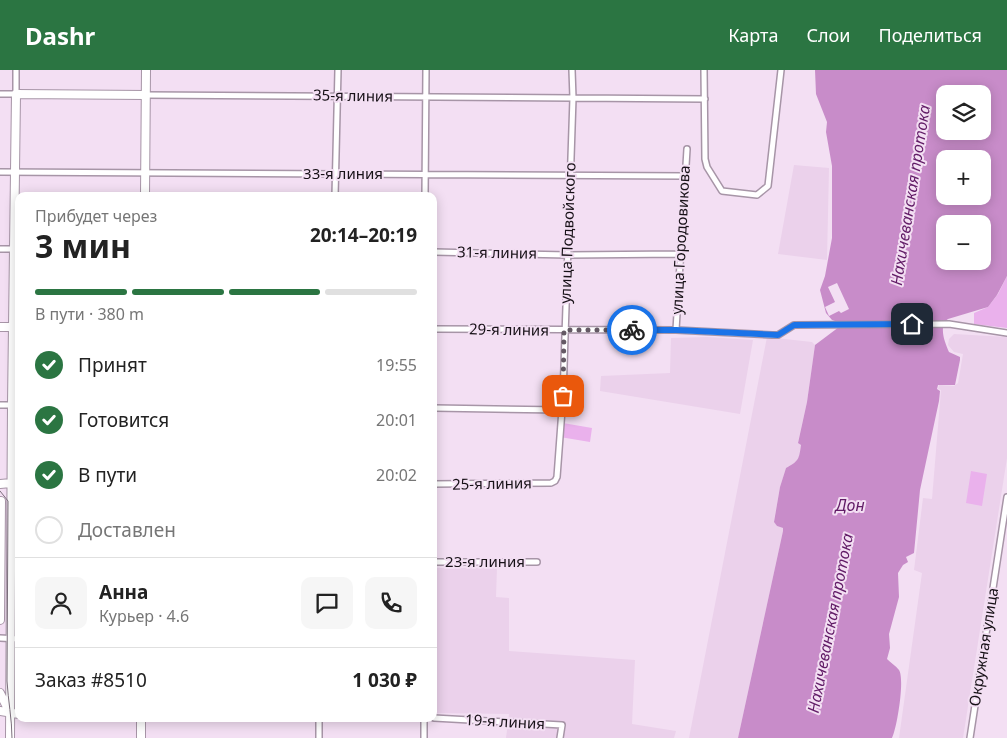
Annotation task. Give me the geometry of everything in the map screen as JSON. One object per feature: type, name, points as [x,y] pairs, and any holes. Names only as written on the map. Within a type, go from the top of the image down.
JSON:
[{"type":"street","points":[[15,198],[16,70]]},
{"type":"street","points":[[145,192],[146,70]]},
{"type":"street","points":[[335,192],[338,70]]},
{"type":"street","points":[[425,192],[426,70]]},
{"type":"street","name":"улица Подвойского","points":[[551,483],[557,477],[563,396],[573,98],[572,70]]},
{"type":"street","name":"улица Городовикова","points":[[704,70],[705,159],[707,167],[722,191],[757,195],[767,189],[781,70]]},
{"type":"street","name":"35-я линия","points":[[0,94],[705,99]]},
{"type":"street","name":"улица Городовикова","points":[[676,330],[687,149]]},
{"type":"street","name":"33-я линия","points":[[0,172],[685,176]]},
{"type":"street","points":[[0,249],[15,249]]},
{"type":"street","name":"31-я линия","points":[[437,252],[568,255],[680,254]]},
{"type":"street","name":"29-я линия","points":[[437,329],[676,330],[778,335],[794,325],[949,324],[1007,334]]},
{"type":"street","points":[[0,327],[15,327]]},
{"type":"street","points":[[0,405],[15,405],[14,713],[10,738]]},
{"type":"street","points":[[437,408],[561,410]]},
{"type":"street","points":[[0,484],[15,483]]},
{"type":"street","points":[[0,620],[1,500],[15,483]]},
{"type":"street","name":"25-я линия","points":[[437,484],[551,483]]},
{"type":"street","name":"Окружная улица","points":[[970,738],[1007,497]]},
{"type":"street","name":"23-я линия","points":[[437,562],[536,562]]},
{"type":"street","points":[[0,638],[15,638]]},
{"type":"street","points":[[0,693],[14,713]]},
{"type":"street","points":[[0,711],[14,713]]},
{"type":"street","name":"19-я линия","points":[[437,718],[562,725],[560,738]]},
{"type":"street","points":[[141,722],[142,738]]},
{"type":"street","points":[[319,722],[319,738]]},
{"type":"street","points":[[424,722],[424,738]]},
{"type":"shaded area","points":[[794,165],[829,168],[827,260],[778,254]]},
{"type":"shaded area","points":[[1007,276],[1007,328],[974,324],[974,313],[988,307],[998,294]]},
{"type":"shaded area","points":[[954,334],[1007,337],[1007,458],[963,738],[899,738],[922,573],[914,570],[923,498],[932,499],[941,390],[938,389],[939,385],[954,386],[958,383],[963,354],[954,352],[948,345],[949,339]]},
{"type":"shaded area","points":[[707,337],[753,340],[740,414],[600,391],[601,376],[670,373],[671,338]]},
{"type":"shaded area","points":[[767,337],[812,342],[815,345],[807,402],[798,442],[801,445],[800,454],[797,462],[786,468],[780,487],[774,521],[777,526],[783,528],[783,531],[738,738],[689,738]]},
{"type":"shaded area","points":[[563,423],[592,428],[590,442],[560,437]]},
{"type":"shaded area","points":[[971,471],[987,474],[982,506],[966,503]]},
{"type":"shaded area","points":[[437,568],[497,568],[496,597],[509,598],[509,651],[635,660],[632,724],[676,731],[674,738],[506,738],[509,714],[437,713]]},
{"type":"water","name":"Дон","points":[[815,70],[1007,70],[1007,276],[988,307],[948,319],[943,326],[943,335],[949,352],[960,357],[960,360],[955,385],[938,385],[937,389],[940,391],[939,401],[920,490],[914,553],[906,557],[908,562],[903,565],[898,573],[899,597],[889,634],[890,648],[887,659],[899,670],[901,675],[898,714],[892,738],[738,738],[783,531],[783,528],[777,526],[774,522],[780,487],[786,468],[798,459],[800,454],[801,445],[798,443],[807,402],[815,345],[839,327],[838,322],[832,320],[826,313],[820,290],[825,276],[832,238],[832,166],[826,132],[827,122],[816,94]]},
{"type":"pier","points":[[837,283],[849,309],[829,316],[825,307],[835,302],[828,287]]},
{"type":"tram line","points":[[0,491],[8,501],[7,681],[12,738]]},
{"type":"way so far","points":[[563,396],[564,330],[632,330]]},
{"type":"route","points":[[632,330],[676,330],[778,335],[794,325],[912,324]]},
{"type":"water label","name":"Нахичеванская протока","points":[[910,195]]},
{"type":"water label","name":"Нахичеванская протока","points":[[830,623]]}]
